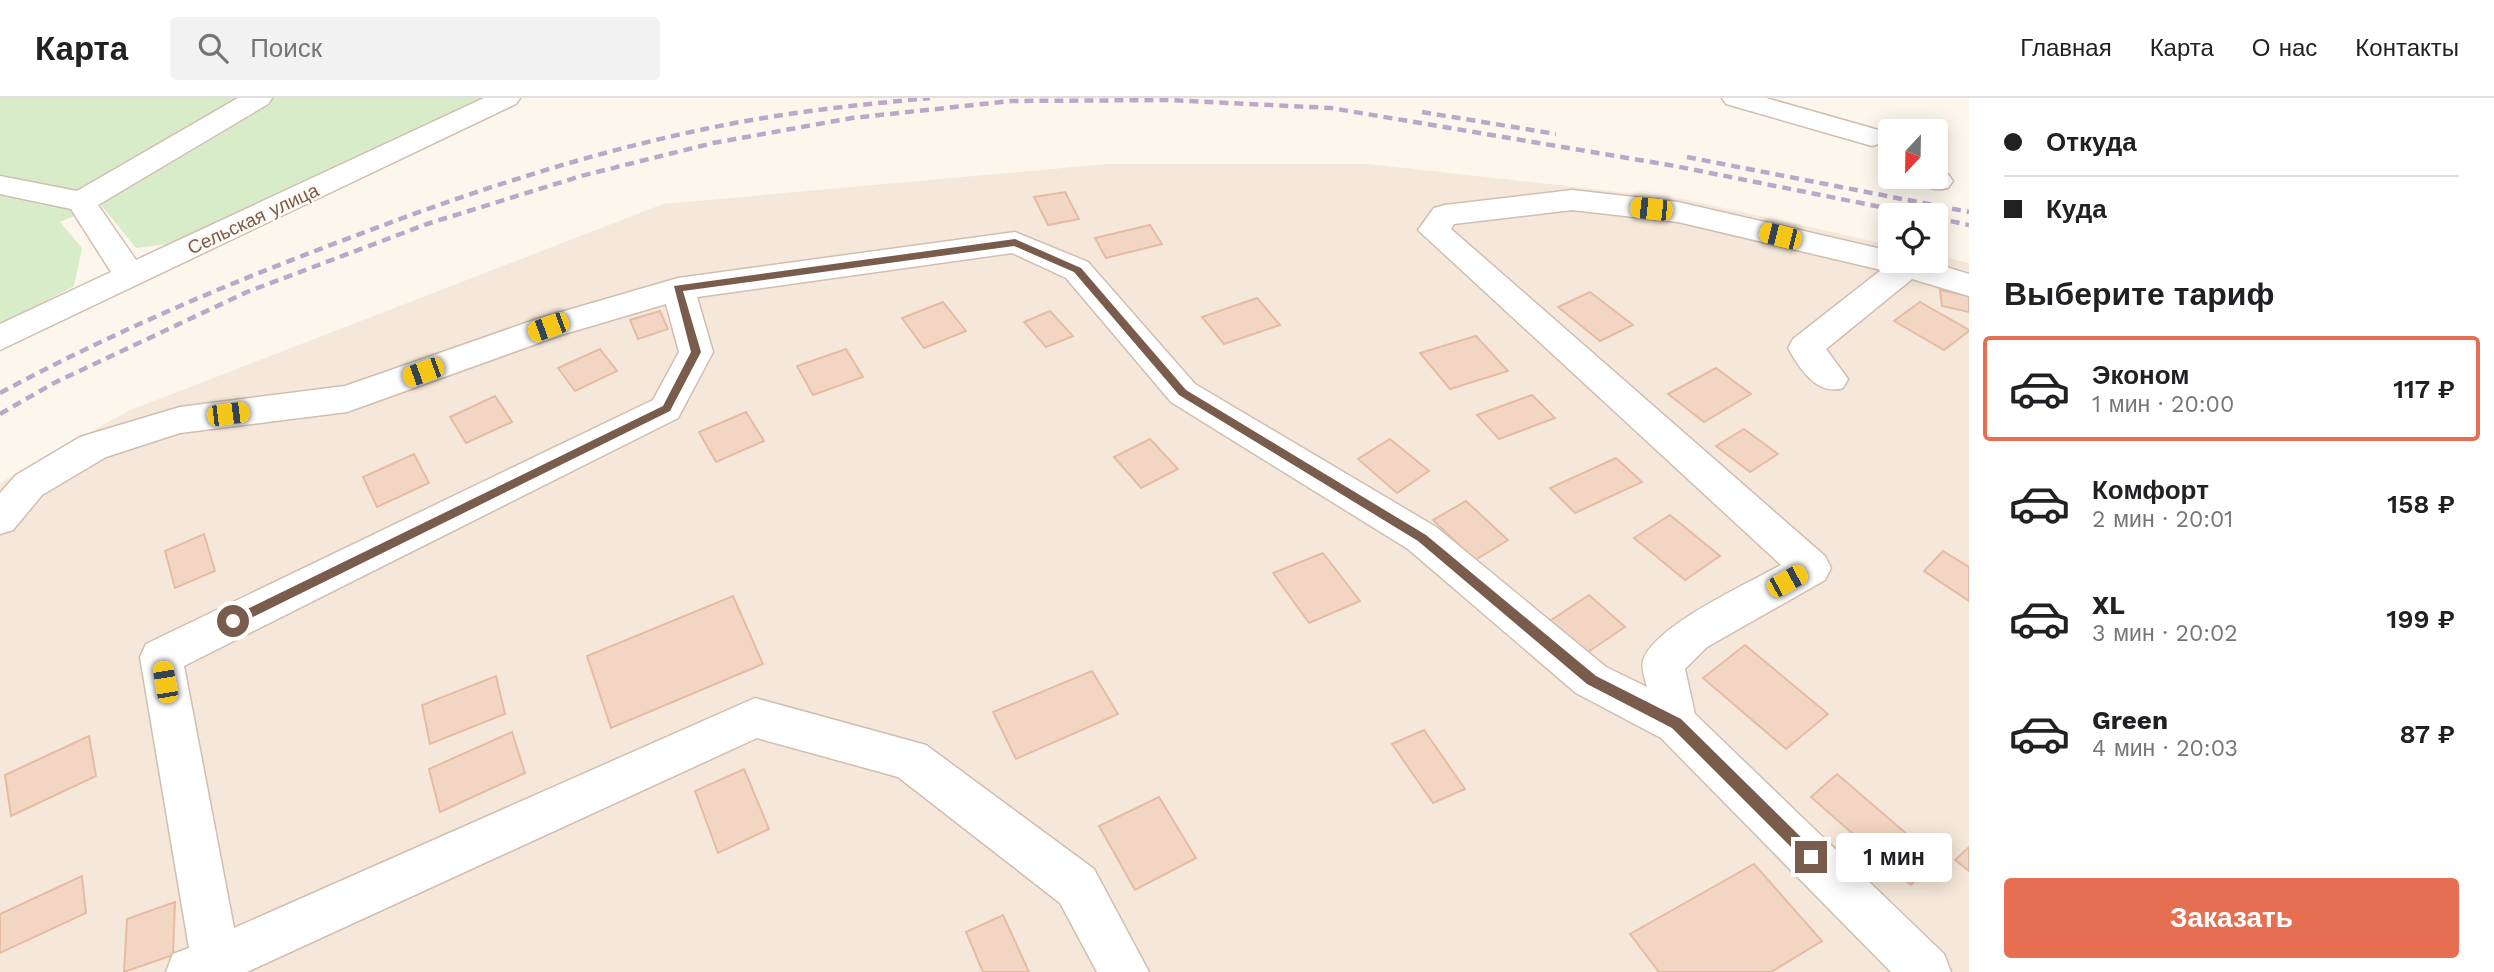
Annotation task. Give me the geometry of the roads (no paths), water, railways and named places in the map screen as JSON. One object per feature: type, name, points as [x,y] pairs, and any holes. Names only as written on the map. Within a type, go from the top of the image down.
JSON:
[{"type":"street","points":[[0,185],[81,202],[258,98]]},
{"type":"street","name":"Сельская улица","points":[[0,338],[506,98]]},
{"type":"street","points":[[1736,98],[1878,142]]},
{"type":"street","points":[[1796,98],[1843,120],[1878,141]]},
{"type":"street","points":[[1818,98],[1843,120]]},
{"type":"street","points":[[1676,724],[1663,663],[1693,634],[1811,568],[1433,230],[1445,215],[1572,200],[1678,212],[1878,259]]},
{"type":"street","points":[[81,202],[130,276]]},
{"type":"street","points":[[0,519],[29,485],[93,447],[180,420],[348,399],[548,327],[678,289],[1015,242],[1077,270],[1183,393],[1422,538],[1591,680],[1676,724],[1926,972]]},
{"type":"street","points":[[1831,379],[1805,348],[1898,273]]},
{"type":"street","points":[[1930,273],[1969,285]]},
{"type":"street","points":[[678,289],[696,352],[666,408],[161,657],[204,966],[755,718],[910,760],[1077,886],[1124,972]]},
{"type":"railway","points":[[0,393],[86,349],[217,290],[395,221],[527,176],[615,150],[733,123],[817,110],[930,98]]},
{"type":"railway","points":[[0,414],[54,383],[247,292],[427,224],[581,176],[713,143],[852,118],[1011,101],[1169,100],[1331,108],[1675,166],[1878,206]]},
{"type":"railway","points":[[1422,112],[1556,134]]},
{"type":"railway","points":[[1687,157],[1969,212]]},
{"type":"railway","points":[[1948,221],[1969,225]]}]
